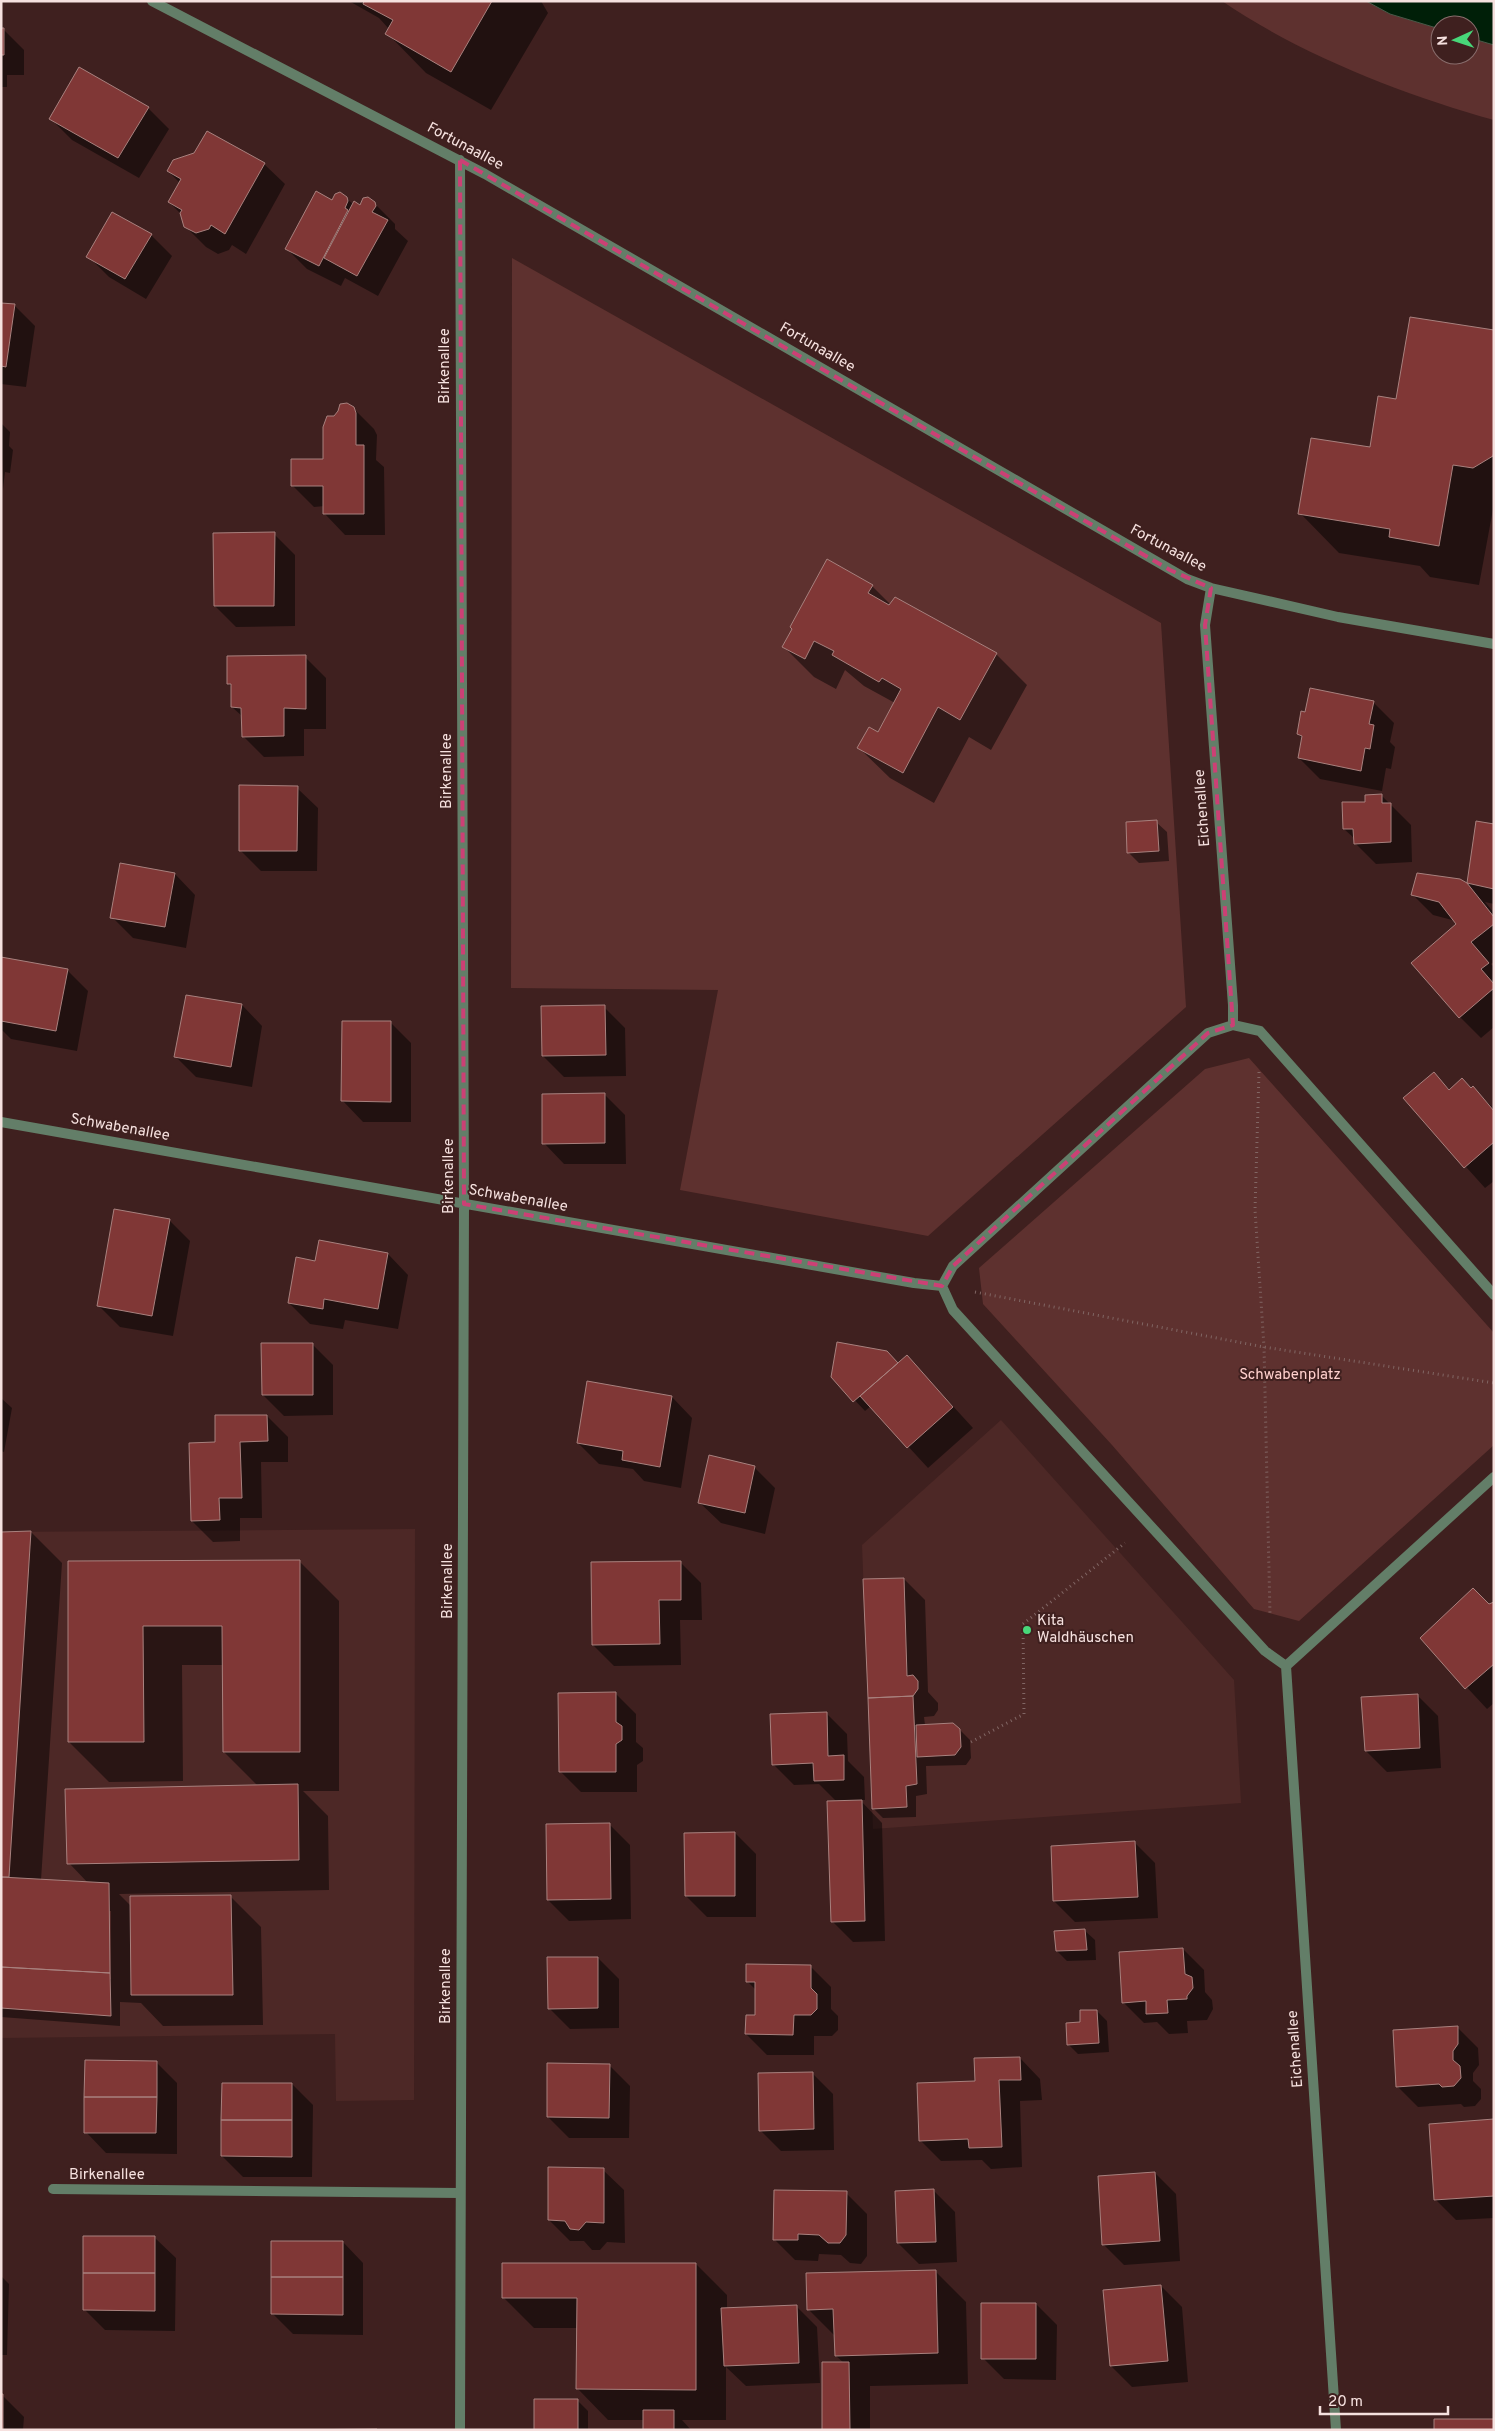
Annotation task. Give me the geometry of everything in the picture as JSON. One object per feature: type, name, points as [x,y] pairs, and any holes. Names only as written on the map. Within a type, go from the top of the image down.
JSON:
[{"type":"street","name":"Fortunaallee","points":[[152,1],[460,160],[1170,570],[1211,588],[1338,617],[1494,644]]},
{"type":"street","name":"Birkenallee","points":[[460,160],[464,1204],[460,2430]]},
{"type":"street","name":"Eichenallee","points":[[1211,588],[1204,625],[1232,996],[1232,1025]]},
{"type":"street","points":[[1494,1296],[1260,1031],[1232,1025],[1208,1033],[953,1266],[942,1286],[953,1310],[1265,1651],[1286,1666],[1494,1478]]},
{"type":"street","name":"Schwabenallee","points":[[1,1122],[905,1282],[942,1286]]},
{"type":"street","name":"Eichenallee","points":[[1286,1666],[1336,2430]]},
{"type":"street","name":"Birkenallee","points":[[53,2189],[460,2193]]},
{"type":"path","points":[[1260,1031],[1255,1210],[1264,1347],[1272,1607],[1265,1651]]},
{"type":"path","points":[[942,1286],[1264,1347],[1494,1383]]},
{"type":"path","points":[[971,1742],[1024,1714],[1023,1624],[1125,1543]]},
{"type":"highlighted area","points":[[460,160],[1170,570],[1211,588],[1205,625],[1233,1025],[1208,1033],[953,1266],[942,1286],[464,1204]]},
{"type":"shaded area","points":[[1366,1],[1494,1],[1494,45],[1480,41],[1480,15],[1430,15],[1430,26],[1390,14]]},
{"type":"shaded area","name":"Kita Waldhäuschen","points":[[1001,1420],[1234,1680],[1241,1803],[873,1829],[862,1545]]},
{"type":"shaded area","points":[[415,1529],[414,2100],[336,2101],[335,2034],[1,2038],[1,1532]]},
{"type":"green space","points":[[1222,1],[1366,1],[1390,14],[1430,26],[1430,65],[1480,65],[1480,41],[1494,45],[1494,120],[1424,98],[1353,71],[1284,38]]},
{"type":"green space","points":[[512,258],[1161,623],[1186,1007],[928,1236],[680,1190],[718,990],[511,988]],"holes":[[[827,559],[873,585],[868,593],[889,605],[895,597],[997,653],[960,720],[938,707],[902,773],[858,748],[869,727],[878,732],[901,689],[882,678],[879,681],[832,655],[834,651],[814,641],[805,659],[782,647],[792,629],[790,627]]]},
{"type":"green space","name":"Schwabenplatz","points":[[1249,1058],[1494,1333],[1494,1445],[1299,1621],[1254,1609],[1112,1445],[983,1304],[979,1268],[1205,1069]]},
{"type":"building","points":[[364,1],[492,1],[451,72],[385,34],[393,20],[363,4]]},
{"type":"building","points":[[1,28],[4,28],[4,55],[1,55]]},
{"type":"building","points":[[79,67],[149,107],[118,158],[49,119]]},
{"type":"building","points":[[207,131],[265,163],[225,234],[211,225],[209,229],[196,233],[184,227],[180,213],[182,210],[168,202],[181,179],[167,171],[173,160],[194,153]]},
{"type":"building","points":[[316,191],[332,200],[335,194],[340,192],[347,197],[348,201],[345,208],[348,210],[319,266],[285,249]]},
{"type":"building","points":[[368,197],[375,202],[376,206],[372,212],[388,220],[357,276],[324,258],[354,201],[360,205],[363,198]]},
{"type":"building","points":[[112,212],[152,234],[125,279],[86,257]]},
{"type":"building","points":[[1,303],[15,304],[6,367],[1,366]]},
{"type":"building","points":[[1410,317],[1494,330],[1493,456],[1473,468],[1453,465],[1439,546],[1389,537],[1390,529],[1298,514],[1311,438],[1370,447],[1378,396],[1396,399]]},
{"type":"building","points":[[347,403],[354,407],[356,413],[356,445],[364,445],[364,514],[323,514],[323,486],[291,486],[291,459],[323,459],[323,427],[327,416],[334,416],[340,404]]},
{"type":"building","points":[[275,532],[274,606],[214,606],[213,533]]},
{"type":"building","points":[[827,559],[873,585],[868,593],[889,605],[895,597],[997,653],[960,720],[938,707],[903,773],[857,748],[869,727],[878,732],[901,689],[882,678],[879,682],[832,655],[834,651],[814,641],[805,659],[782,647],[792,629],[790,627]]},
{"type":"building","points":[[306,655],[306,709],[284,708],[284,736],[242,737],[241,708],[231,707],[231,684],[227,684],[227,656]]},
{"type":"building","points":[[1310,688],[1374,701],[1369,724],[1374,725],[1370,749],[1365,748],[1361,771],[1298,758],[1302,736],[1297,734],[1301,711],[1305,712]]},
{"type":"building","points":[[239,785],[298,786],[297,851],[239,851]]},
{"type":"building","points":[[1382,794],[1382,803],[1391,803],[1391,842],[1354,844],[1353,829],[1343,829],[1342,802],[1365,802],[1365,795]]},
{"type":"building","points":[[1157,820],[1159,851],[1127,853],[1126,822]]},
{"type":"building","points":[[1476,821],[1494,824],[1494,889],[1467,883]]},
{"type":"building","points":[[120,863],[175,873],[165,927],[110,918]]},
{"type":"building","points":[[1417,873],[1460,879],[1467,883],[1494,917],[1494,924],[1471,942],[1489,963],[1481,969],[1494,984],[1494,988],[1459,1018],[1411,963],[1456,924],[1439,902],[1411,895]]},
{"type":"building","points":[[1,957],[68,969],[56,1031],[1,1021]]},
{"type":"building","points":[[186,995],[242,1004],[231,1067],[174,1057]]},
{"type":"building","points":[[605,1005],[606,1055],[542,1056],[541,1006]]},
{"type":"building","points":[[342,1021],[391,1021],[391,1102],[341,1101]]},
{"type":"building","points":[[1434,1072],[1449,1090],[1462,1078],[1471,1088],[1473,1086],[1494,1111],[1494,1142],[1464,1168],[1403,1098]]},
{"type":"building","points":[[605,1093],[605,1143],[542,1144],[542,1094]]},
{"type":"building","points":[[114,1209],[170,1219],[152,1316],[97,1306]]},
{"type":"building","points":[[319,1240],[388,1253],[378,1309],[324,1299],[323,1309],[288,1303],[296,1257],[315,1261]]},
{"type":"building","points":[[837,1342],[887,1351],[898,1363],[853,1402],[831,1377]]},
{"type":"building","points":[[261,1343],[313,1343],[313,1395],[262,1395]]},
{"type":"building","points":[[907,1355],[953,1407],[907,1448],[860,1396]]},
{"type":"building","points":[[587,1381],[672,1396],[660,1467],[622,1460],[623,1451],[577,1443]]},
{"type":"building","points":[[215,1415],[267,1415],[268,1441],[240,1442],[242,1498],[219,1498],[220,1520],[191,1521],[189,1443],[215,1442]]},
{"type":"building","points":[[709,1455],[755,1466],[745,1513],[698,1503]]},
{"type":"building","points":[[31,1531],[9,1877],[1,1877],[1,1532]]},
{"type":"building","points":[[300,1560],[300,1752],[223,1752],[222,1626],[143,1626],[144,1742],[68,1742],[68,1561]]},
{"type":"building","points":[[681,1561],[681,1600],[659,1600],[660,1644],[592,1645],[591,1562]]},
{"type":"building","points":[[904,1578],[907,1676],[913,1675],[918,1681],[918,1689],[913,1696],[868,1698],[863,1579]]},
{"type":"building","points":[[1473,1588],[1489,1604],[1494,1602],[1494,1664],[1465,1689],[1420,1638]]},
{"type":"building","points":[[616,1692],[616,1722],[622,1726],[622,1740],[616,1744],[616,1772],[559,1772],[558,1693]]},
{"type":"building","points":[[1418,1694],[1420,1748],[1365,1751],[1361,1697]]},
{"type":"building","points":[[913,1696],[917,1784],[906,1786],[907,1807],[872,1809],[868,1698]]},
{"type":"building","points":[[827,1712],[828,1756],[844,1755],[844,1780],[814,1781],[813,1763],[772,1765],[770,1714]]},
{"type":"building","points":[[953,1723],[960,1729],[961,1747],[955,1755],[917,1757],[916,1725]]},
{"type":"building","points":[[298,1784],[299,1860],[67,1864],[65,1789]]},
{"type":"building","points":[[862,1800],[865,1921],[831,1922],[827,1801]]},
{"type":"building","points":[[610,1823],[611,1899],[547,1900],[546,1824]]},
{"type":"building","points":[[735,1832],[735,1896],[685,1896],[684,1833]]},
{"type":"building","points":[[1135,1841],[1138,1897],[1053,1901],[1051,1846]]},
{"type":"building","points":[[1,1877],[109,1883],[110,1973],[1,1967]]},
{"type":"building","points":[[231,1895],[233,1995],[131,1995],[130,1896]]},
{"type":"building","points":[[1085,1929],[1087,1950],[1056,1951],[1054,1931]]},
{"type":"building","points":[[1183,1948],[1185,1974],[1192,1977],[1193,1988],[1187,1999],[1167,2000],[1168,2013],[1146,2014],[1146,2001],[1122,2003],[1119,1952]]},
{"type":"building","points":[[547,1957],[598,1957],[598,2008],[548,2009]]},
{"type":"building","points":[[746,1964],[811,1965],[811,1988],[817,1994],[817,2009],[811,2015],[794,2015],[793,2035],[745,2034],[746,2015],[755,2015],[755,1982],[746,1982]]},
{"type":"building","points":[[1,1967],[110,1973],[111,2016],[1,2008]]},
{"type":"building","points":[[1080,2010],[1097,2010],[1099,2043],[1067,2045],[1066,2023],[1080,2022]]},
{"type":"building","points":[[1458,2026],[1458,2044],[1453,2051],[1453,2060],[1460,2066],[1461,2078],[1454,2086],[1442,2087],[1439,2084],[1396,2087],[1393,2030]]},
{"type":"building","points":[[1020,2057],[1021,2080],[999,2080],[1002,2147],[969,2148],[968,2139],[919,2141],[917,2083],[975,2081],[974,2058]]},
{"type":"building","points":[[85,2060],[157,2061],[157,2097],[84,2097]]},
{"type":"building","points":[[547,2063],[610,2064],[609,2118],[547,2117]]},
{"type":"building","points":[[813,2072],[814,2129],[759,2131],[758,2073]]},
{"type":"building","points":[[222,2083],[292,2083],[292,2120],[221,2120]]},
{"type":"building","points":[[84,2097],[157,2097],[156,2133],[84,2133]]},
{"type":"building","points":[[1494,2119],[1494,2196],[1434,2200],[1429,2124]]},
{"type":"building","points":[[221,2120],[292,2120],[292,2157],[221,2156]]},
{"type":"building","points":[[548,2167],[604,2168],[604,2223],[586,2222],[579,2230],[570,2229],[565,2221],[548,2220]]},
{"type":"building","points":[[1155,2172],[1160,2241],[1102,2245],[1098,2176]]},
{"type":"building","points":[[934,2189],[936,2242],[897,2243],[895,2191]]},
{"type":"building","points":[[774,2190],[847,2191],[846,2235],[840,2243],[828,2243],[819,2235],[798,2234],[798,2240],[773,2240]]},
{"type":"building","points":[[83,2236],[155,2236],[155,2273],[83,2273]]},
{"type":"building","points":[[271,2241],[343,2241],[343,2277],[271,2277]]},
{"type":"building","points":[[502,2263],[696,2263],[696,2390],[576,2389],[577,2298],[502,2298]]},
{"type":"building","points":[[936,2270],[938,2353],[835,2356],[833,2309],[807,2310],[806,2273]]},
{"type":"building","points":[[83,2273],[155,2273],[155,2311],[83,2310]]},
{"type":"building","points":[[271,2277],[343,2277],[343,2315],[271,2314]]},
{"type":"building","points":[[1161,2285],[1168,2361],[1110,2366],[1103,2290]]},
{"type":"building","points":[[981,2303],[1036,2303],[1036,2359],[981,2359]]},
{"type":"building","points":[[797,2305],[799,2363],[724,2366],[721,2308]]},
{"type":"building","points":[[822,2362],[849,2362],[850,2430],[822,2430]]},
{"type":"building","points":[[1,2394],[3,2394],[3,2430],[1,2430]]},
{"type":"building","points":[[534,2399],[578,2399],[578,2430],[534,2430]]},
{"type":"building","points":[[643,2410],[674,2410],[674,2430],[643,2430]]},
{"type":"building","points":[[1434,2419],[1494,2419],[1494,2430],[1434,2430]]},
{"type":"building","points":[[377,2429],[377,2430],[286,2430]]},
{"type":"place","name":"Kita Waldhäuschen","points":[[1027,1630]]}]
